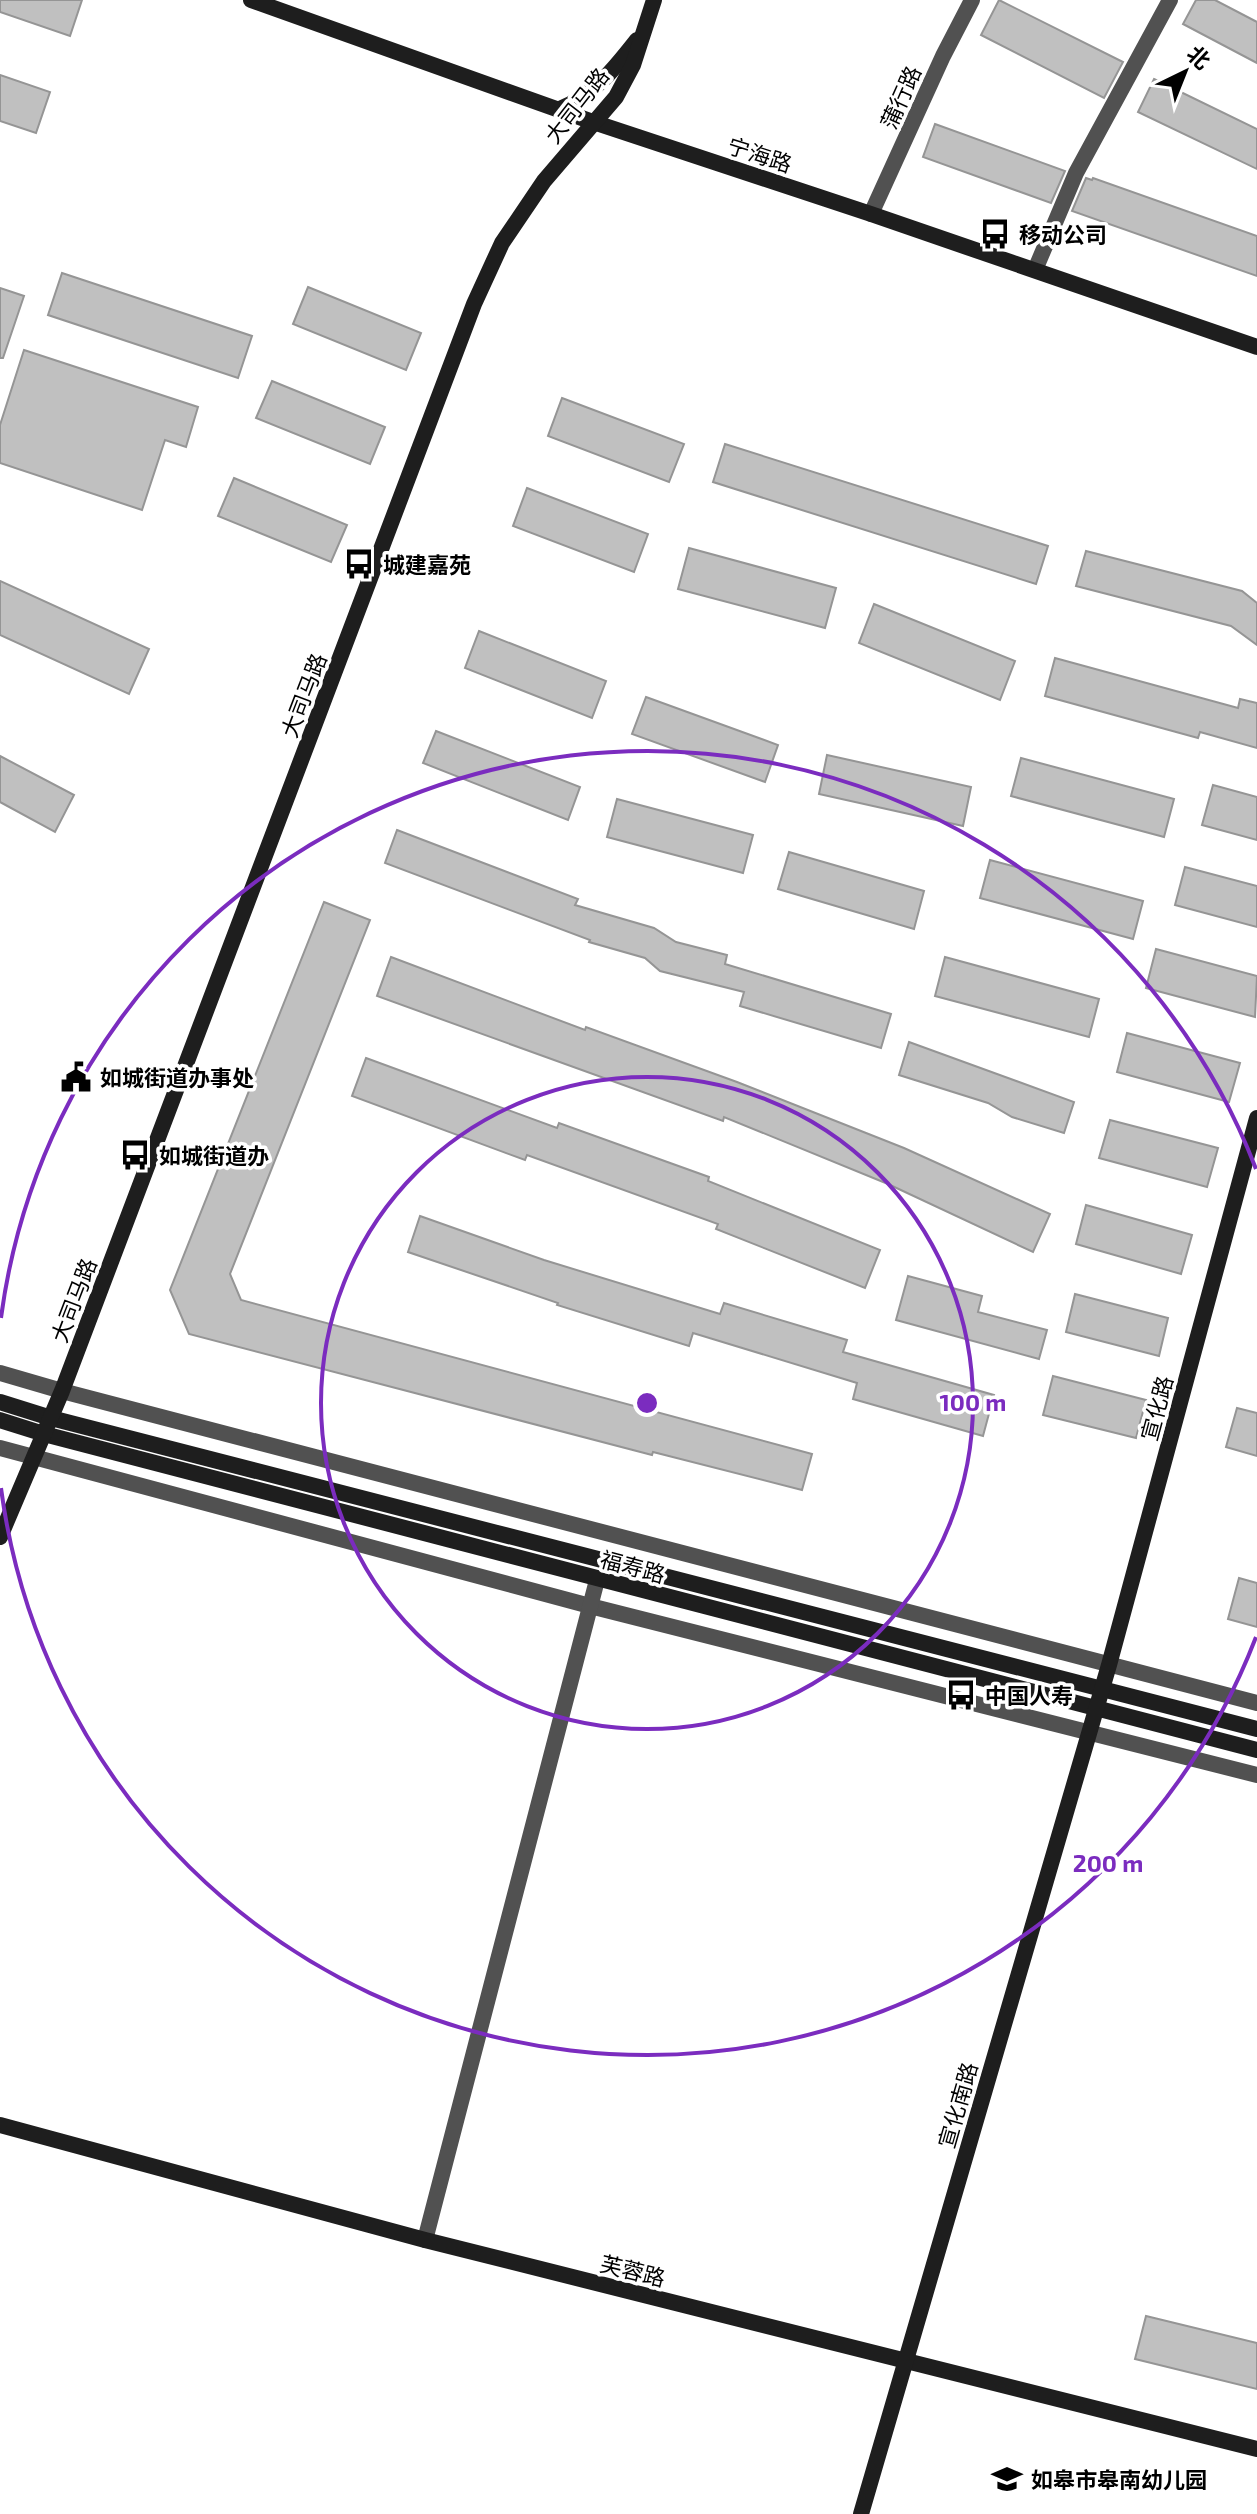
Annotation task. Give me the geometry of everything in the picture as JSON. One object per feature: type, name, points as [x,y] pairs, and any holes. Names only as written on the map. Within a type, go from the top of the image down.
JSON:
[{"type":"street","name":"宁海路","points":[[251,0],[593,122],[1257,347]]},
{"type":"street","name":"大司马路","points":[[0,1537],[62,1391],[474,304],[502,243],[544,181],[616,97],[633,65],[654,0]]},
{"type":"street","name":"蒲行路","points":[[871,214],[972,0]]},
{"type":"street","points":[[1035,270],[1076,173],[1170,0]]},
{"type":"street","points":[[560,109],[582,100],[619,62],[645,29]]},
{"type":"street","name":"宣化路","points":[[1095,1709],[1257,1118]]},
{"type":"street","points":[[0,1373],[1257,1703]]},
{"type":"street","name":"福寿路","points":[[0,1402],[47,1426],[597,1580],[1257,1750]]},
{"type":"street","name":"福寿路","points":[[0,1420],[47,1426],[1257,1729]]},
{"type":"street","points":[[0,1448],[590,1606],[1257,1775]]},
{"type":"street","points":[[425,2240],[597,1580]]},
{"type":"street","name":"宣化南路","points":[[861,2514],[1095,1709]]},
{"type":"street","name":"芙蓉路","points":[[0,2125],[425,2240],[1257,2449]]},
{"type":"building","points":[[0,0],[82,0],[70,36],[0,12]]},
{"type":"building","points":[[999,0],[1123,62],[1104,98],[981,35]]},
{"type":"building","points":[[1196,0],[1215,0],[1257,22],[1257,63],[1183,24]]},
{"type":"building","points":[[0,75],[50,92],[36,133],[0,121]]},
{"type":"building","points":[[1154,79],[1257,129],[1257,169],[1138,112]]},
{"type":"building","points":[[935,124],[1065,171],[1051,203],[923,157]]},
{"type":"building","points":[[1086,178],[1257,236],[1257,276],[1072,211]]},
{"type":"building","points":[[62,273],[252,336],[238,378],[48,315]]},
{"type":"building","points":[[308,287],[421,333],[406,370],[293,324]]},
{"type":"building","points":[[0,288],[24,296],[3,358],[0,358]]},
{"type":"building","points":[[24,350],[198,407],[186,447],[165,440],[142,510],[0,463],[0,425]]},
{"type":"building","points":[[272,381],[385,427],[370,464],[256,418]]},
{"type":"building","points":[[562,398],[684,444],[669,482],[548,436]]},
{"type":"building","points":[[725,444],[1048,546],[1036,584],[713,482]]},
{"type":"building","points":[[234,478],[347,525],[331,562],[218,516]]},
{"type":"building","points":[[527,488],[648,534],[634,572],[513,526]]},
{"type":"building","points":[[689,548],[836,588],[825,628],[678,589]]},
{"type":"building","points":[[1086,551],[1242,591],[1257,603],[1257,645],[1231,626],[1076,586]]},
{"type":"building","points":[[0,581],[149,649],[129,694],[0,635]]},
{"type":"building","points":[[874,604],[1015,661],[1000,700],[859,643]]},
{"type":"building","points":[[479,631],[606,681],[592,718],[465,668]]},
{"type":"building","points":[[1055,658],[1238,708],[1240,699],[1257,703],[1257,748],[1200,732],[1198,738],[1045,696]]},
{"type":"building","points":[[646,697],[778,745],[765,782],[632,734]]},
{"type":"building","points":[[436,731],[580,787],[568,820],[423,763]]},
{"type":"building","points":[[827,755],[971,787],[963,826],[819,794]]},
{"type":"building","points":[[0,756],[74,795],[55,832],[0,802]]},
{"type":"building","points":[[1021,758],[1174,799],[1164,837],[1011,796]]},
{"type":"building","points":[[1213,785],[1257,797],[1257,840],[1202,825]]},
{"type":"building","points":[[617,799],[753,835],[743,873],[607,837]]},
{"type":"building","points":[[397,830],[578,899],[575,905],[654,928],[676,942],[727,955],[725,964],[891,1014],[881,1048],[740,1006],[744,992],[660,971],[645,958],[589,942],[385,863]]},
{"type":"building","points":[[789,852],[924,891],[914,929],[778,889]]},
{"type":"building","points":[[990,860],[1143,901],[1133,939],[980,898]]},
{"type":"building","points":[[1185,867],[1257,886],[1257,927],[1175,905]]},
{"type":"building","points":[[324,902],[370,920],[230,1274],[241,1300],[812,1454],[802,1490],[653,1452],[652,1455],[189,1334],[170,1290]]},
{"type":"building","points":[[1156,949],[1257,976],[1255,1017],[1146,988]]},
{"type":"building","points":[[391,957],[585,1030],[586,1027],[737,1082],[904,1148],[1050,1214],[1033,1252],[888,1184],[724,1117],[723,1121],[377,996]]},
{"type":"building","points":[[945,957],[1099,999],[1089,1037],[935,996]]},
{"type":"building","points":[[1127,1033],[1240,1063],[1229,1102],[1117,1072]]},
{"type":"building","points":[[909,1042],[1074,1102],[1064,1133],[1012,1117],[988,1103],[899,1075]]},
{"type":"building","points":[[366,1058],[557,1128],[559,1123],[709,1177],[708,1181],[880,1250],[865,1288],[716,1229],[718,1224],[527,1155],[525,1160],[352,1096]]},
{"type":"building","points":[[1110,1120],[1218,1148],[1207,1187],[1099,1158]]},
{"type":"building","points":[[1086,1205],[1192,1235],[1181,1274],[1076,1244]]},
{"type":"building","points":[[420,1216],[544,1260],[720,1314],[724,1303],[847,1340],[843,1352],[994,1395],[983,1436],[853,1399],[857,1383],[693,1333],[689,1346],[557,1305],[408,1252]]},
{"type":"building","points":[[908,1276],[982,1296],[978,1312],[1047,1330],[1039,1359],[896,1320]]},
{"type":"building","points":[[1075,1294],[1168,1318],[1159,1356],[1066,1332]]},
{"type":"building","points":[[1053,1376],[1146,1400],[1136,1438],[1043,1415]]},
{"type":"building","points":[[1237,1408],[1257,1413],[1257,1456],[1226,1447]]},
{"type":"building","points":[[1239,1578],[1257,1583],[1257,1627],[1228,1619]]},
{"type":"building","points":[[1146,2316],[1257,2343],[1257,2389],[1135,2359]]},
{"type":"place","name":"移动公司","points":[[995,234]]},
{"type":"place","name":"城建嘉苑","points":[[359,564]]},
{"type":"place","name":"如城街道办事处","points":[[76,1077]]},
{"type":"place","name":"如城街道办","points":[[135,1155]]},
{"type":"place","name":"中国人寿","points":[[961,1695]]},
{"type":"place","name":"如皋市皋南幼儿园","points":[[1007,2479]]}]
